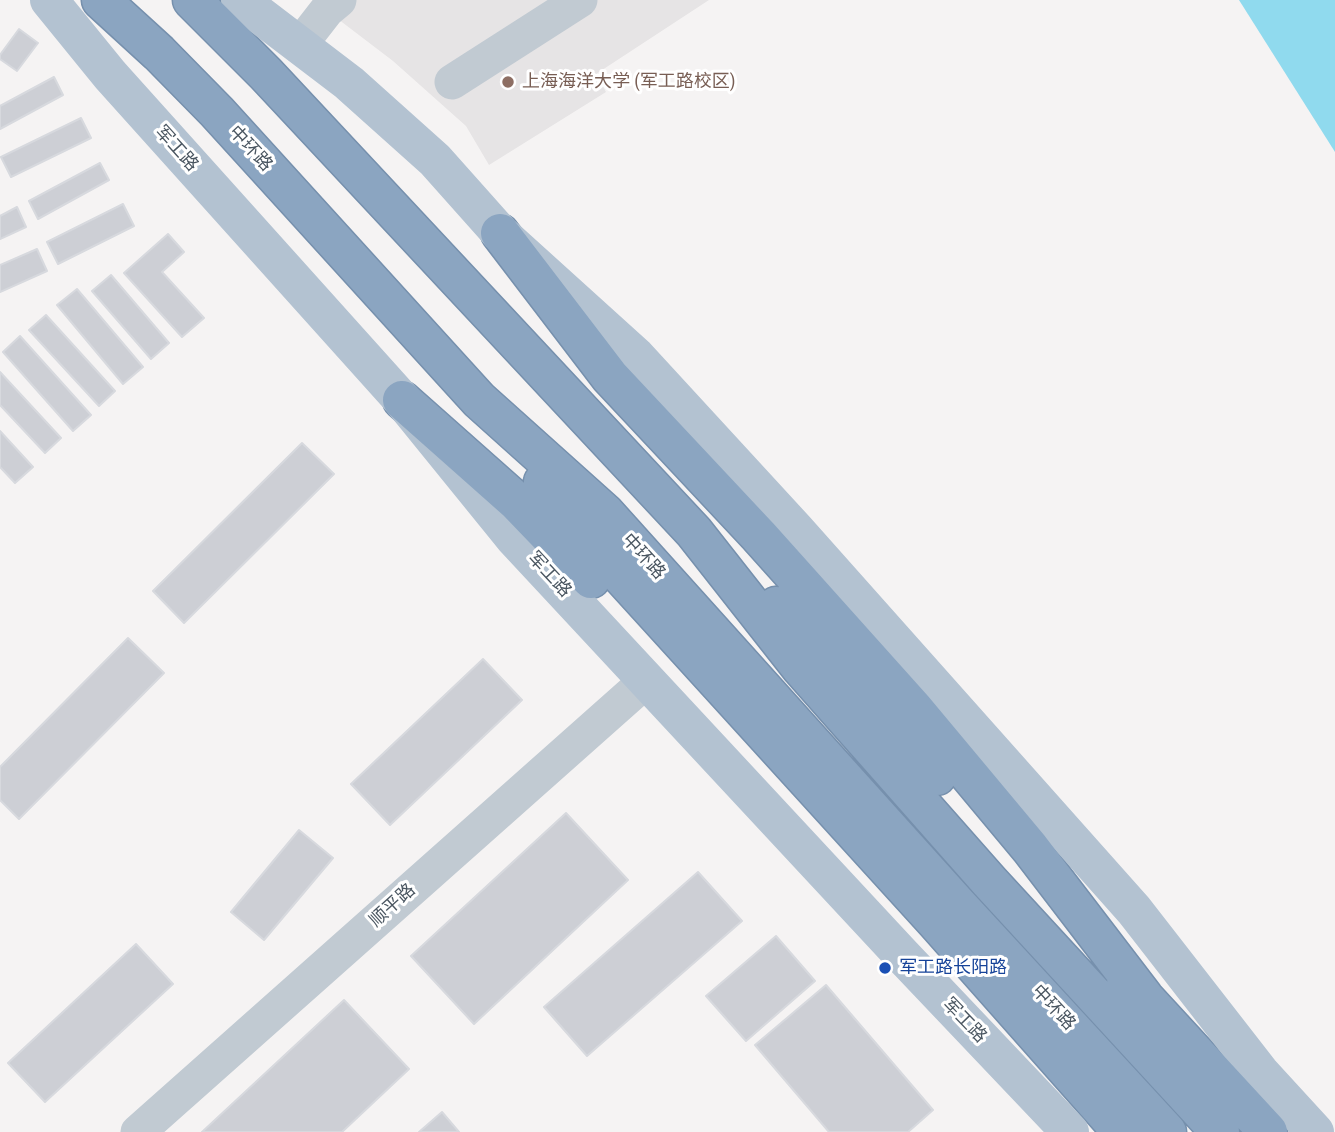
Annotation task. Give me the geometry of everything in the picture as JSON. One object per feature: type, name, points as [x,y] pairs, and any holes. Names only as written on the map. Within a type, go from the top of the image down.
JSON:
[{"type":"highway","name":"中环路","points":[[101,0],[159,53],[217,112],[479,400],[605,513],[956,903],[1167,1132]]},
{"type":"highway","points":[[192,0],[266,74],[694,532],[824,650],[1011,860],[1144,997],[1268,1132]]},
{"type":"highway","points":[[500,233],[610,377],[759,536],[914,709],[1030,848],[1144,997]]},
{"type":"highway","points":[[402,400],[517,502],[725,717],[936,922]]},
{"type":"highway","points":[[479,400],[583,534],[936,922],[1122,1132]]},
{"type":"highway","points":[[694,532],[801,668],[989,881],[1220,1132]]},
{"type":"main road","name":"军工路","points":[[49,0],[119,85],[402,400],[514,538],[1070,1132]]},
{"type":"main road","points":[[212,0],[251,13],[287,36]]},
{"type":"main road","points":[[240,0],[349,83],[435,160],[500,233],[636,356],[796,530],[1134,910],[1260,1072],[1315,1132]]},
{"type":"street","points":[[287,36],[339,0]]},
{"type":"street","points":[[453,82],[580,0]]},
{"type":"street","name":"顺平路","points":[[138,1132],[647,680]]},
{"type":"shaded area","name":"上海海洋大学 (军工路校区)","points":[[313,0],[709,0],[596,74],[606,92],[489,165],[466,126],[393,61]]},
{"type":"water","points":[[1239,0],[1335,0],[1335,152]]},
{"type":"building","points":[[19,29],[38,43],[17,71],[0,59],[0,55]]},
{"type":"building","points":[[54,77],[63,95],[0,129],[0,106]]},
{"type":"building","points":[[81,118],[91,138],[11,177],[1,157]]},
{"type":"building","points":[[100,163],[109,180],[38,219],[29,201]]},
{"type":"building","points":[[123,204],[134,226],[58,264],[47,242]]},
{"type":"building","points":[[17,207],[26,227],[0,239],[0,216]]},
{"type":"building","points":[[168,234],[184,252],[162,272],[204,318],[182,337],[124,273]]},
{"type":"building","points":[[37,249],[47,271],[0,292],[0,265]]},
{"type":"building","points":[[111,275],[169,343],[151,359],[92,291]]},
{"type":"building","points":[[77,289],[143,367],[123,384],[57,305]]},
{"type":"building","points":[[46,315],[115,391],[99,406],[29,330]]},
{"type":"building","points":[[20,336],[91,415],[73,431],[3,352]]},
{"type":"building","points":[[0,372],[61,438],[45,453],[0,405]]},
{"type":"building","points":[[0,431],[33,467],[15,483],[0,467]]},
{"type":"building","points":[[302,443],[334,474],[184,623],[153,591]]},
{"type":"building","points":[[128,638],[164,673],[19,819],[0,800],[0,767]]},
{"type":"building","points":[[483,659],[522,700],[390,825],[351,784]]},
{"type":"building","points":[[566,813],[628,880],[474,1024],[411,956]]},
{"type":"building","points":[[299,830],[333,858],[264,940],[231,912]]},
{"type":"building","points":[[698,872],[742,921],[587,1056],[544,1007]]},
{"type":"building","points":[[776,936],[815,981],[746,1041],[706,996]]},
{"type":"building","points":[[136,944],[173,984],[45,1102],[8,1063]]},
{"type":"building","points":[[826,985],[933,1110],[908,1132],[829,1132],[755,1045]]},
{"type":"building","points":[[344,1000],[409,1069],[342,1132],[202,1132]]},
{"type":"building","points":[[442,1112],[459,1132],[419,1132]]},
{"type":"place","name":"上海海洋大学 (军工路校区)","points":[[508,82]]},
{"type":"place","name":"军工路长阳路","points":[[885,968]]}]
